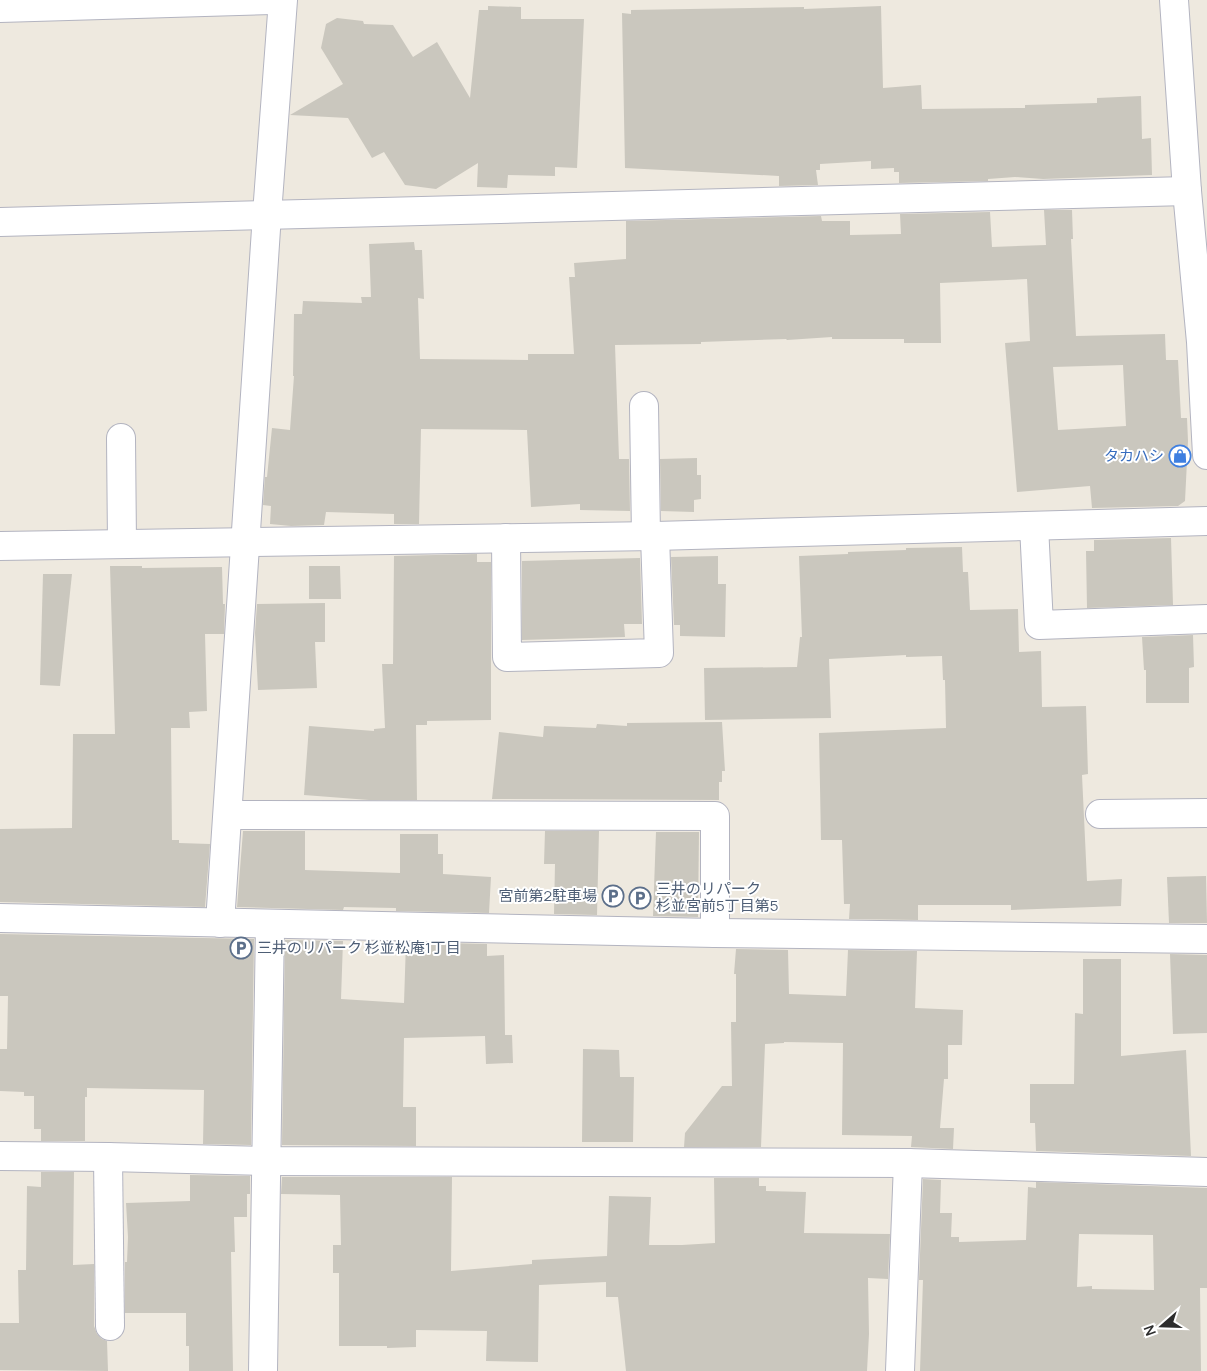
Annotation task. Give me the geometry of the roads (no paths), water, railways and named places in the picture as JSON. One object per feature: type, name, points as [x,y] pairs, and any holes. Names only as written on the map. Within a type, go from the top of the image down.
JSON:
[{"type":"street","points":[[0,8],[272,0]]},
{"type":"street","points":[[220,923],[283,0]]},
{"type":"street","points":[[1174,0],[1187,191],[1199,236],[1201,342],[1207,455]]},
{"type":"street","points":[[0,222],[1187,191]]},
{"type":"street","points":[[506,538],[507,657],[659,653],[650,536],[644,406]]},
{"type":"street","points":[[121,438],[122,544]]},
{"type":"street","points":[[0,546],[650,536],[1207,521]]},
{"type":"street","points":[[1034,526],[1039,625],[1207,618]]},
{"type":"street","points":[[1100,814],[1207,813]]},
{"type":"street","points":[[228,815],[715,816],[715,933]]},
{"type":"street","points":[[0,918],[715,933],[1207,939]]},
{"type":"street","points":[[263,1371],[270,924]]},
{"type":"street","points":[[0,1156],[266,1161],[908,1163],[1207,1172]]},
{"type":"street","points":[[108,1157],[110,1326]]},
{"type":"street","points":[[900,1371],[908,1163]]},
{"type":"place","name":"タカハシ","points":[[1180,456]]},
{"type":"place","name":"宮前第2駐車場","points":[[613,896]]},
{"type":"place","name":"三井のリパーク 杉並宮前5丁目第5","points":[[640,898]]},
{"type":"place","name":"三井のリパーク 杉並松庵1丁目","points":[[241,948]]}]
